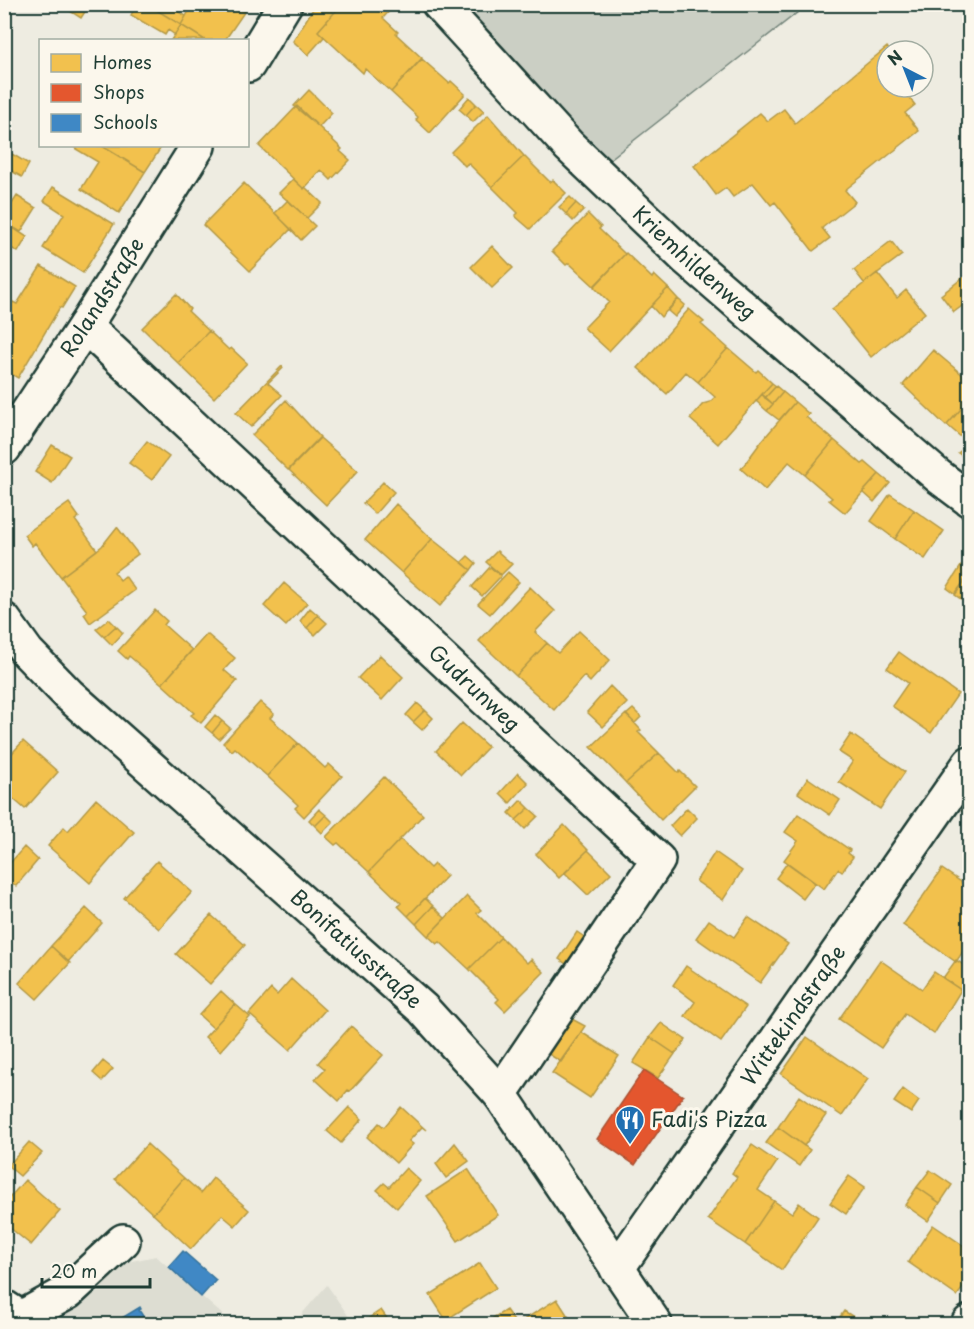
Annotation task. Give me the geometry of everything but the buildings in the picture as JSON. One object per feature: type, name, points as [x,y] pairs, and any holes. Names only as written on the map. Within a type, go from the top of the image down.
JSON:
[{"type":"street","points":[[249,63],[285,4]]},
{"type":"street","name":"Kriemhildenweg","points":[[439,4],[568,146],[687,259],[938,476],[969,500]]},
{"type":"street","name":"Rolandstraße","points":[[4,448],[85,326],[197,147]]},
{"type":"street","name":"Gudrunweg","points":[[85,326],[658,860],[500,1094]]},
{"type":"street","name":"Bonifatiusstraße","points":[[4,620],[27,652],[69,695],[423,1009],[500,1094],[655,1324]]},
{"type":"street","name":"Wittekindstraße","points":[[617,1269],[969,763]]},
{"type":"street","points":[[4,1307],[21,1318],[68,1292],[123,1241]]},
{"type":"shaded area","points":[[483,4],[807,5],[605,163],[468,17]]},
{"type":"shaded area","points":[[156,1256],[233,1324],[51,1324],[117,1264]]},
{"type":"shaded area","points":[[327,1285],[354,1324],[293,1324]]},
{"type":"place","name":"Fadi's Pizza","points":[[630,1146]]}]
